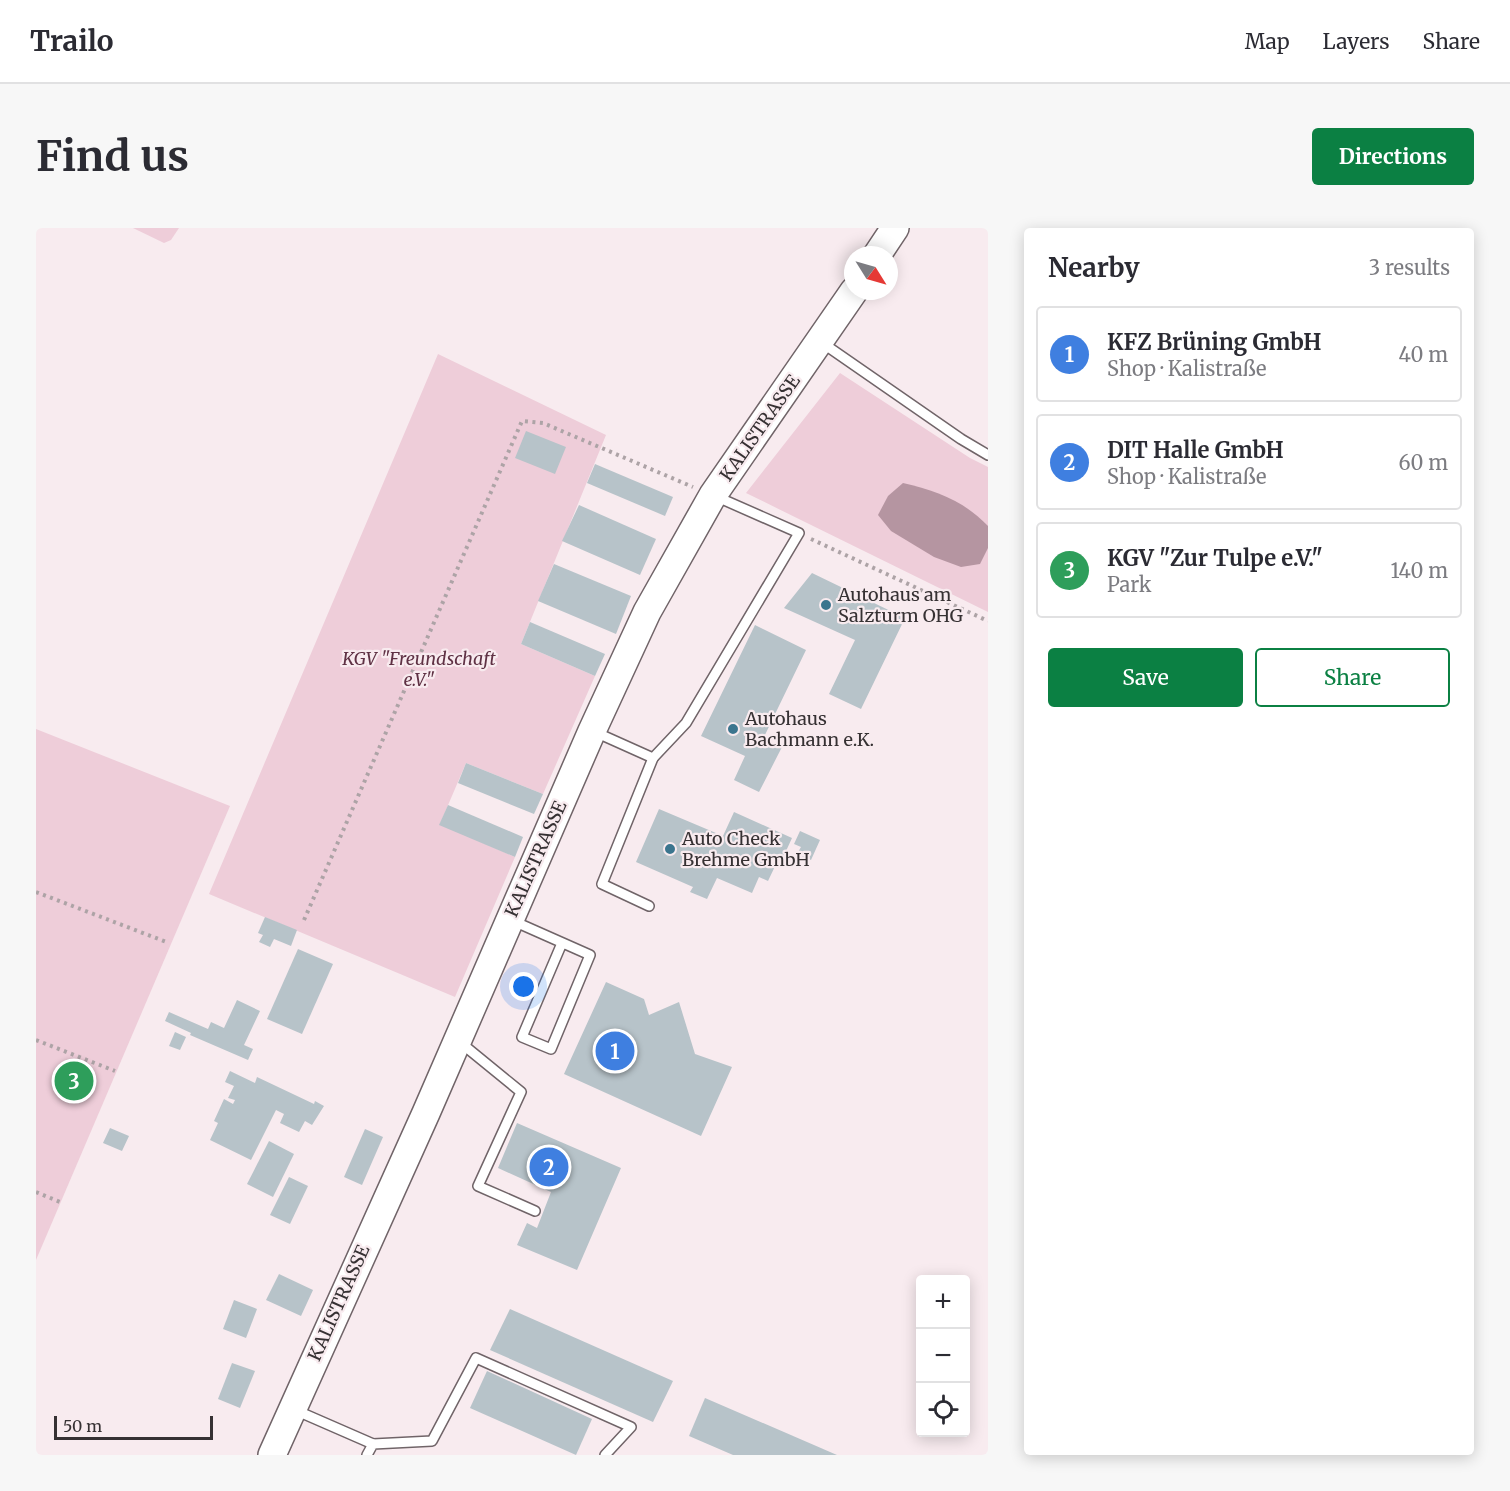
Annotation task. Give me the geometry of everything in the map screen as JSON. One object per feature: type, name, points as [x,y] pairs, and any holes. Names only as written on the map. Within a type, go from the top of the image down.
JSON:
[{"type":"street","points":[[884,246],[895,228]]},
{"type":"street","name":"KALISTRASSE","points":[[272,1455],[426,1113],[592,731],[647,612],[713,495],[848,300]]},
{"type":"lane","points":[[820,342],[961,439],[988,454]]},
{"type":"lane","points":[[649,906],[602,884],[653,758],[686,723],[799,533],[713,495]]},
{"type":"lane","points":[[592,731],[653,758]]},
{"type":"lane","points":[[509,919],[590,955],[551,1049],[522,1037],[562,943]]},
{"type":"lane","points":[[457,1039],[521,1092],[478,1186],[535,1211]]},
{"type":"lane","points":[[291,1409],[373,1444],[432,1441],[476,1358],[631,1427],[605,1455]]},
{"type":"lane","points":[[367,1455],[373,1444]]},
{"type":"path","points":[[304,920],[522,421],[543,423],[713,495]]},
{"type":"path","points":[[799,533],[988,621]]},
{"type":"path","points":[[36,891],[169,943]]},
{"type":"path","points":[[36,1040],[114,1071]]},
{"type":"path","points":[[36,1192],[60,1202]]},
{"type":"green space","points":[[133,228],[179,228],[171,240],[164,243]]},
{"type":"green space","name":"KGV \"Freundschaft e.V.\"","points":[[438,354],[606,435],[521,644],[595,676],[543,794],[466,763],[440,824],[515,857],[455,997],[209,894]]},
{"type":"green space","points":[[840,373],[970,458],[988,467],[988,612],[746,493]]},
{"type":"green space","points":[[36,729],[230,806],[36,1260]]},
{"type":"shaded area","points":[[903,483],[949,498],[979,517],[988,526],[988,548],[980,564],[961,567],[934,557],[891,531],[878,515],[888,496]]},
{"type":"building","points":[[526,431],[566,447],[555,474],[515,458]]},
{"type":"building","points":[[595,464],[673,497],[665,516],[587,483]]},
{"type":"building","points":[[579,505],[656,539],[640,575],[562,541]]},
{"type":"building","points":[[554,564],[631,596],[616,634],[538,601]]},
{"type":"building","points":[[812,573],[905,618],[861,709],[829,694],[855,640],[784,608]]},
{"type":"building","points":[[530,622],[605,654],[595,676],[521,644]]},
{"type":"building","points":[[755,625],[806,650],[763,739],[782,747],[759,792],[734,780],[745,756],[701,736]]},
{"type":"building","points":[[466,763],[543,794],[534,814],[458,783]]},
{"type":"building","points":[[448,805],[523,837],[515,857],[439,825]]},
{"type":"building","points":[[659,809],[723,836],[734,812],[792,838],[781,862],[778,860],[768,881],[759,877],[752,893],[717,878],[707,899],[690,892],[693,887],[636,862]]},
{"type":"building","points":[[800,831],[820,840],[811,860],[797,854],[801,847],[794,844]]},
{"type":"building","points":[[265,917],[297,930],[291,946],[274,939],[270,947],[259,942],[263,935],[258,933]]},
{"type":"building","points":[[298,949],[333,964],[302,1034],[267,1019]]},
{"type":"building","points":[[606,982],[644,999],[649,1015],[679,1002],[695,1054],[732,1067],[701,1136],[564,1074]]},
{"type":"building","points":[[237,1000],[260,1011],[244,1045],[253,1049],[248,1060],[190,1035],[191,1033],[165,1021],[169,1012],[208,1029],[211,1022],[224,1028]]},
{"type":"building","points":[[175,1032],[186,1037],[180,1050],[169,1046]]},
{"type":"building","points":[[230,1071],[255,1083],[257,1077],[314,1104],[315,1101],[324,1106],[312,1125],[305,1121],[299,1132],[280,1123],[284,1114],[276,1110],[251,1160],[210,1140],[218,1123],[214,1121],[224,1099],[233,1104],[235,1100],[228,1098],[234,1086],[225,1082]]},
{"type":"building","points":[[517,1123],[621,1168],[577,1270],[517,1245],[527,1223],[537,1228],[551,1192],[498,1168]]},
{"type":"building","points":[[110,1128],[129,1136],[122,1151],[103,1143]]},
{"type":"building","points":[[365,1129],[383,1137],[362,1185],[344,1177]]},
{"type":"building","points":[[269,1141],[294,1154],[273,1197],[247,1184]]},
{"type":"building","points":[[289,1177],[308,1186],[290,1224],[270,1215]]},
{"type":"building","points":[[279,1274],[313,1290],[301,1316],[266,1300]]},
{"type":"building","points":[[234,1300],[257,1309],[246,1338],[223,1329]]},
{"type":"building","points":[[510,1309],[673,1381],[653,1422],[490,1350]]},
{"type":"building","points":[[232,1363],[255,1371],[240,1408],[218,1399]]},
{"type":"building","points":[[487,1371],[592,1419],[576,1455],[470,1408]]},
{"type":"building","points":[[705,1398],[837,1455],[733,1455],[689,1436]]},
{"type":"place","name":"Autohaus am Salzturm OHG","points":[[826,605]]},
{"type":"place","name":"Autohaus Bachmann e.K.","points":[[733,729]]},
{"type":"place","name":"Auto Check Brehme GmbH","points":[[670,849]]},
{"type":"place","name":"KFZ Brüning GmbH","points":[[615,1051]]},
{"type":"place","name":"KGV \"Zur Tulpe e.V.\"","points":[[74,1081]]},
{"type":"place","name":"DIT Halle GmbH","points":[[549,1167]]}]
